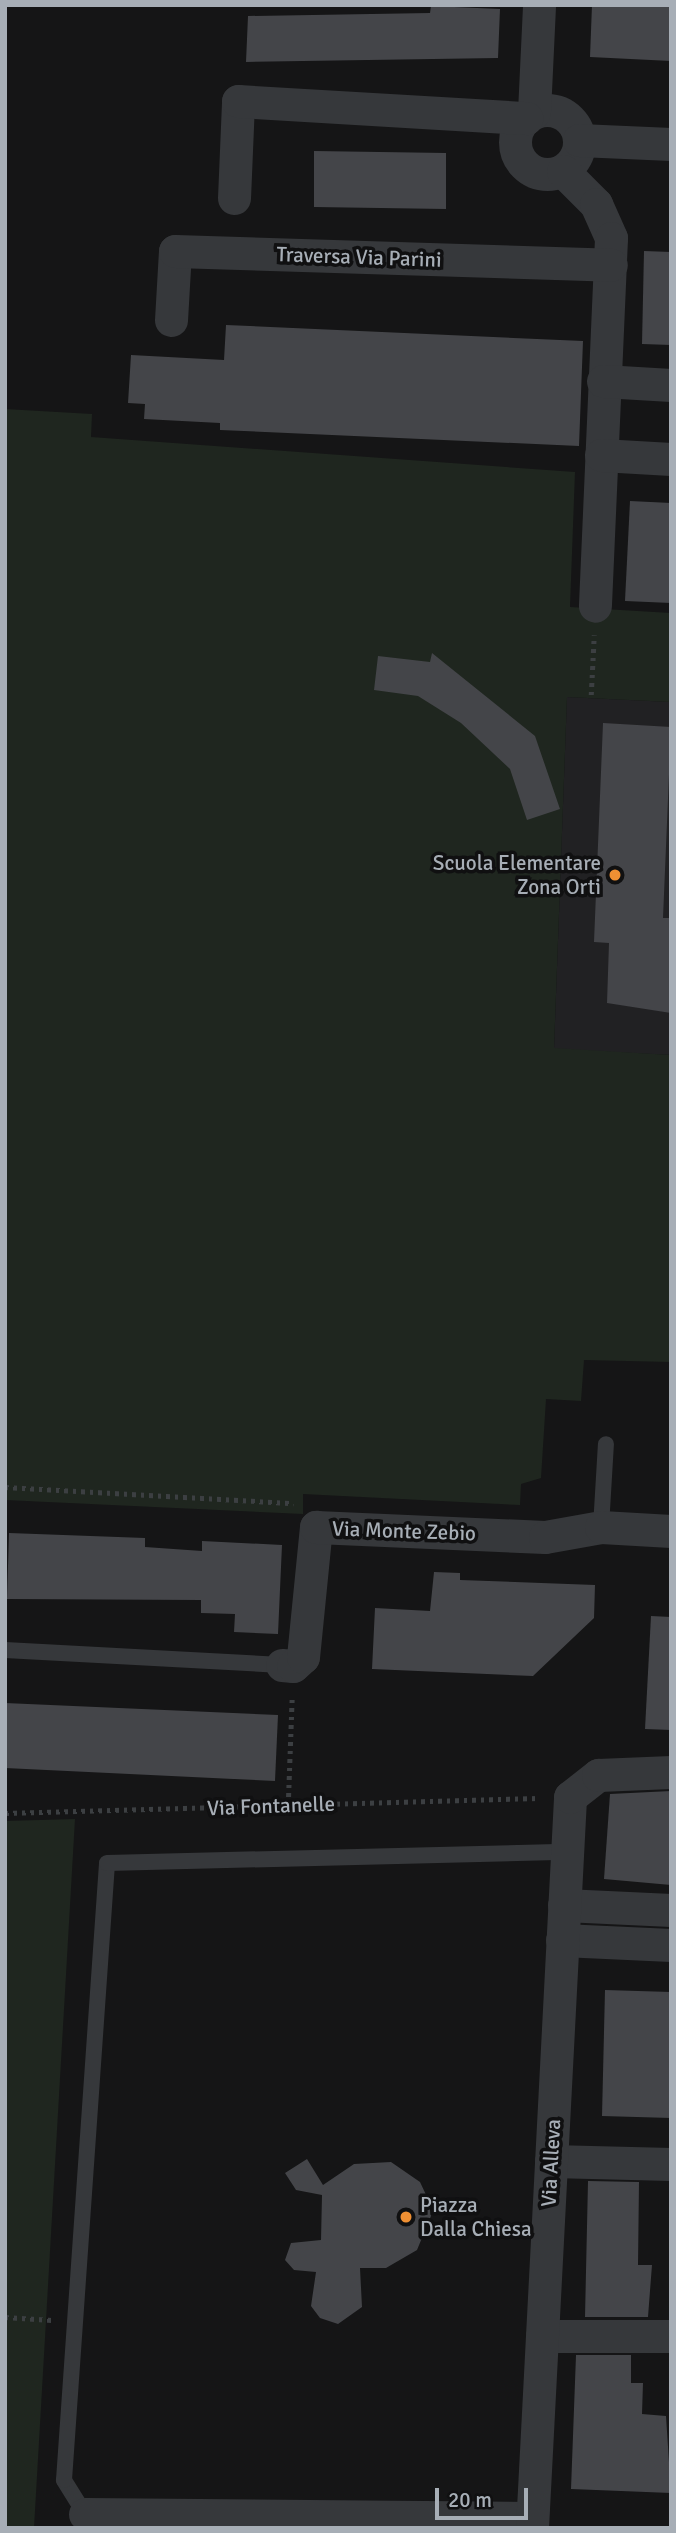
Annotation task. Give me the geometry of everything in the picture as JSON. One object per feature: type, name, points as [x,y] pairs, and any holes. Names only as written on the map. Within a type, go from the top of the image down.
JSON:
[{"type":"street","points":[[539,5],[530,115],[515,146],[524,165],[542,174],[563,171]]},
{"type":"street","points":[[234,198],[238,101],[564,115],[579,140]]},
{"type":"street","points":[[579,140],[671,144]]},
{"type":"street","points":[[563,171],[579,140]]},
{"type":"street","points":[[563,171],[604,218],[611,265],[603,381],[596,606]]},
{"type":"street","name":"Traversa Via Parini","points":[[171,320],[175,251],[611,265]]},
{"type":"street","points":[[603,381],[671,385]]},
{"type":"street","points":[[601,456],[671,459]]},
{"type":"street","name":"Via Monte Zebio","points":[[288,1665],[303,1657],[316,1527],[545,1537],[601,1527],[671,1531]]},
{"type":"street","name":"Via Alleva","points":[[532,2523],[570,1797],[598,1775],[671,1772]]},
{"type":"street","points":[[564,1905],[671,1910]]},
{"type":"street","points":[[562,1940],[671,1945]]},
{"type":"street","points":[[551,2161],[671,2164]]},
{"type":"street","points":[[542,2336],[671,2336]]},
{"type":"street","points":[[85,2514],[532,2523]]},
{"type":"lane","points":[[601,1527],[606,1444]]},
{"type":"lane","points":[[5,1650],[288,1665]]},
{"type":"lane","points":[[85,2514],[64,2480],[74,2322],[101,2009],[107,1863],[567,1852]]},
{"type":"path","points":[[591,695],[596,606]]},
{"type":"path","points":[[5,1487],[303,1503]]},
{"type":"path","points":[[288,1665],[288,1805]]},
{"type":"path","name":"Via Fontanelle","points":[[5,1813],[537,1798]]},
{"type":"path","points":[[5,2317],[74,2322]]},
{"type":"shaded area","points":[[5,409],[92,414],[91,437],[575,472],[570,607],[671,613],[671,702],[567,697],[554,1048],[671,1055],[671,1362],[584,1360],[581,1401],[546,1399],[541,1478],[521,1484],[520,1505],[303,1494],[303,1514],[5,1500]]},
{"type":"shaded area","name":"Scuola Elementare Zona Orti","points":[[567,697],[671,702],[671,1055],[554,1049]]},
{"type":"shaded area","points":[[75,1819],[34,2528],[5,2528],[5,1821]]},
{"type":"building","points":[[592,5],[671,5],[671,61],[590,57]]},
{"type":"building","points":[[431,6],[500,9],[498,58],[246,62],[248,16],[430,13]]},
{"type":"building","points":[[314,151],[446,153],[446,209],[314,207]]},
{"type":"building","points":[[644,251],[671,252],[671,345],[642,344]]},
{"type":"building","points":[[226,325],[583,341],[579,446],[220,430],[220,423],[144,419],[145,404],[128,403],[131,355],[224,360]]},
{"type":"building","points":[[630,501],[671,503],[671,603],[625,601]]},
{"type":"building","points":[[432,653],[535,736],[560,809],[527,820],[510,769],[461,723],[418,696],[374,690],[378,656],[430,662]]},
{"type":"building","points":[[603,723],[671,727],[663,918],[671,918],[671,1013],[607,1003],[609,943],[594,942]]},
{"type":"building","points":[[9,1533],[145,1538],[145,1547],[202,1551],[202,1541],[282,1545],[278,1634],[234,1632],[235,1614],[201,1613],[201,1600],[7,1599]]},
{"type":"building","points":[[434,1572],[460,1573],[460,1580],[595,1585],[594,1618],[533,1676],[372,1669],[375,1608],[430,1611]]},
{"type":"building","points":[[651,1616],[671,1617],[671,1730],[645,1729]]},
{"type":"building","points":[[5,1703],[278,1715],[275,1781],[5,1768]]},
{"type":"building","points":[[671,1791],[671,1885],[604,1879],[610,1794]]},
{"type":"building","points":[[605,1990],[671,1992],[671,2118],[602,2116]]},
{"type":"building","points":[[307,2159],[323,2185],[354,2164],[391,2162],[420,2182],[428,2199],[431,2216],[417,2250],[386,2268],[360,2268],[362,2307],[338,2324],[320,2318],[311,2306],[316,2272],[294,2270],[285,2260],[291,2243],[321,2240],[322,2195],[296,2190],[285,2173]]},
{"type":"building","points":[[588,2181],[639,2182],[638,2265],[652,2265],[648,2317],[585,2317]]},
{"type":"building","points":[[576,2355],[631,2355],[631,2383],[643,2383],[642,2414],[666,2416],[671,2493],[571,2489]]},
{"type":"place","name":"Scuola Elementare Zona Orti","points":[[615,875]]},
{"type":"place","name":"Piazza Dalla Chiesa","points":[[406,2217]]}]
